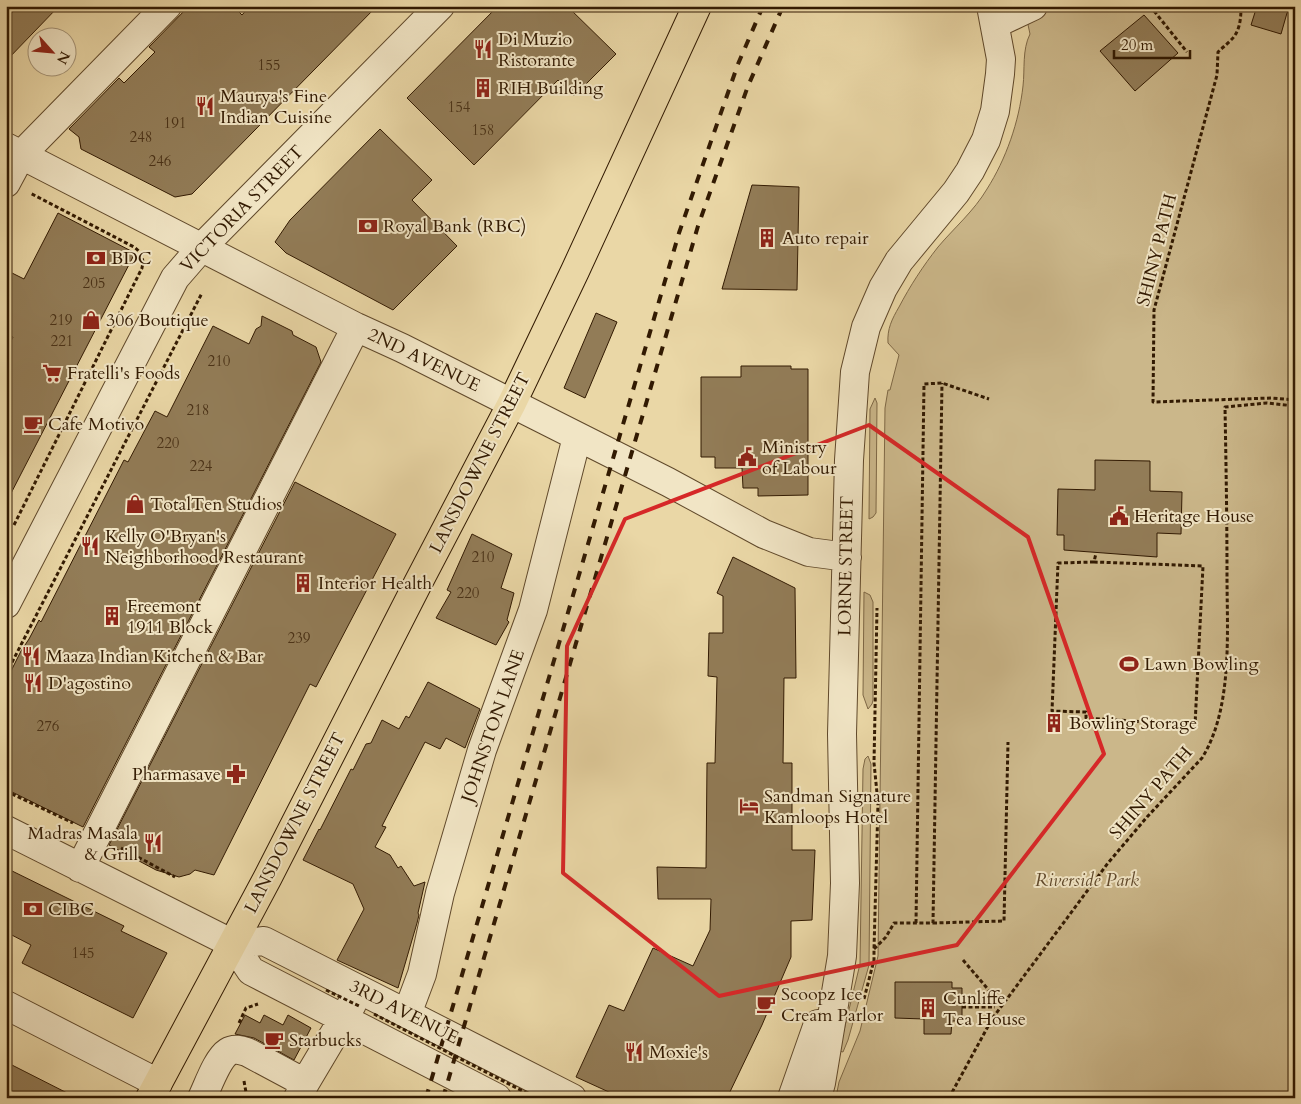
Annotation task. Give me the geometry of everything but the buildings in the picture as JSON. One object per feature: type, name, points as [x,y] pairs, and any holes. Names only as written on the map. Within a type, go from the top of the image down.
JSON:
[{"type":"main road","name":"LANSDOWNE STREET","points":[[154,1090],[233,944],[512,404],[576,271],[697,6]]},
{"type":"street","points":[[15,187],[14,151],[168,6]]},
{"type":"street","name":"VICTORIA STREET","points":[[6,604],[175,278],[201,248],[440,6]]},
{"type":"street","points":[[993,15],[1033,6]]},
{"type":"street","name":"LORNE STREET","points":[[817,1098],[842,956],[845,883],[842,734],[852,405],[859,351],[870,315],[890,275],[910,247],[956,192],[970,171],[986,140],[995,111],[1001,59],[993,15]]},
{"type":"street","name":"2ND AVENUE","points":[[14,151],[356,327],[668,482],[764,534],[808,552],[847,557]]},
{"type":"street","points":[[80,868],[356,327]]},
{"type":"street","name":"JOHNSTON LANE","points":[[406,1014],[422,974],[440,893],[482,750],[533,610],[577,437]]},
{"type":"street","name":"3RD AVENUE","points":[[6,830],[233,944],[251,971],[355,1005],[406,1014],[572,1098]]},
{"type":"street","name":"LORNE STREET","points":[[792,1098],[842,956]]},
{"type":"street","points":[[6,1005],[154,1090]]},
{"type":"street","points":[[202,1098],[221,1059],[228,1052],[237,1049],[248,1052],[302,1090],[355,1005]]},
{"type":"street","name":"3RD AVENUE","points":[[355,1005],[497,1098]]},
{"type":"path","points":[[1150,6],[1187,52]]},
{"type":"path","name":"SHINY PATH","points":[[1241,6],[1241,19],[1234,37],[1218,52],[1217,75],[1154,310],[1153,402],[1271,398],[1295,400]]},
{"type":"path","points":[[10,533],[142,268],[143,258],[141,253],[134,247],[15,187]]},
{"type":"path","points":[[143,258],[148,255]]},
{"type":"path","points":[[6,674],[202,293]]},
{"type":"path","points":[[933,923],[942,383]]},
{"type":"path","points":[[916,923],[924,384],[942,383],[989,398]]},
{"type":"path","name":"SHINY PATH","points":[[949,1098],[992,1019],[1108,864],[1147,817],[1205,754],[1220,715],[1226,656],[1225,406],[1267,404],[1295,406]]},
{"type":"path","points":[[1094,562],[1096,553]]},
{"type":"path","points":[[1094,562],[1203,566],[1195,725],[1086,718],[1086,712],[1052,711],[1058,563],[1094,562]]},
{"type":"path","points":[[874,949],[886,937],[894,923],[1004,921],[1008,742]]},
{"type":"path","points":[[963,960],[999,1002]]},
{"type":"path","points":[[326,990],[355,1005]]},
{"type":"path","points":[[962,1007],[995,1007]]},
{"type":"path","points":[[374,1014],[536,1098]]},
{"type":"highlighted area","points":[[869,425],[1028,537],[1104,754],[957,945],[719,996],[563,873],[567,646],[625,519]]},
{"type":"green space","name":"Riverside Park","points":[[1024,6],[1295,6],[1295,1098],[836,1097],[839,1082],[860,1031],[878,956],[885,408],[888,390],[890,390],[899,355],[888,343],[888,333],[894,316],[917,276],[938,247],[982,197],[1006,153],[1021,100],[1025,53],[1030,34]]},
{"type":"green space","points":[[875,398],[877,403],[876,513],[869,519],[870,409]]},
{"type":"green space","points":[[864,592],[870,595],[873,602],[873,700],[868,709],[863,695]]},
{"type":"green space","points":[[868,756],[871,764],[869,965],[843,1052],[839,1051],[860,964],[863,769],[865,759]]},
{"type":"railway","points":[[426,1098],[679,233],[738,64],[763,6]]},
{"type":"railway","points":[[443,1098],[698,226],[748,86],[783,6]]},
{"type":"place","name":"Di Muzio Ristorante","points":[[483,49]]},
{"type":"place","name":"RIH Building","points":[[483,88]]},
{"type":"place","name":"Maurya's Fine Indian Cuisine","points":[[205,106]]},
{"type":"place","name":"Royal Bank (RBC)","points":[[368,226]]},
{"type":"place","name":"Auto repair","points":[[767,238]]},
{"type":"place","name":"BDC","points":[[96,258]]},
{"type":"place","name":"306 Boutique","points":[[91,320]]},
{"type":"place","name":"Fratelli's Foods","points":[[52,373]]},
{"type":"place","name":"Cafe Motivo","points":[[33,424]]},
{"type":"place","name":"Ministry of Labour","points":[[747,457]]},
{"type":"place","name":"TotalTen Studios","points":[[135,504]]},
{"type":"place","name":"Heritage House","points":[[1119,516]]},
{"type":"place","name":"Kelly O'Bryan's Neighborhood Restaurant","points":[[90,546]]},
{"type":"place","name":"Interior Health","points":[[303,583]]},
{"type":"place","name":"Freemont 1911 Block","points":[[112,616]]},
{"type":"place","name":"Maaza Indian Kitchen & Bar","points":[[31,656]]},
{"type":"place","name":"Lawn Bowling","points":[[1129,664]]},
{"type":"place","name":"D'agostino","points":[[33,683]]},
{"type":"place","name":"Bowling Storage","points":[[1054,723]]},
{"type":"place","name":"Pharmasave","points":[[236,774]]},
{"type":"place","name":"Sandman Signature Kamloops Hotel","points":[[749,806]]},
{"type":"place","name":"Madras Masala & Grill","points":[[153,843]]},
{"type":"place","name":"CIBC","points":[[33,909]]},
{"type":"place","name":"Scoopz Ice Cream Parlor","points":[[766,1004]]},
{"type":"place","name":"Cunliffe Tea House","points":[[928,1008]]},
{"type":"place","name":"Starbucks","points":[[274,1040]]},
{"type":"place","name":"Moxie's","points":[[634,1052]]}]
